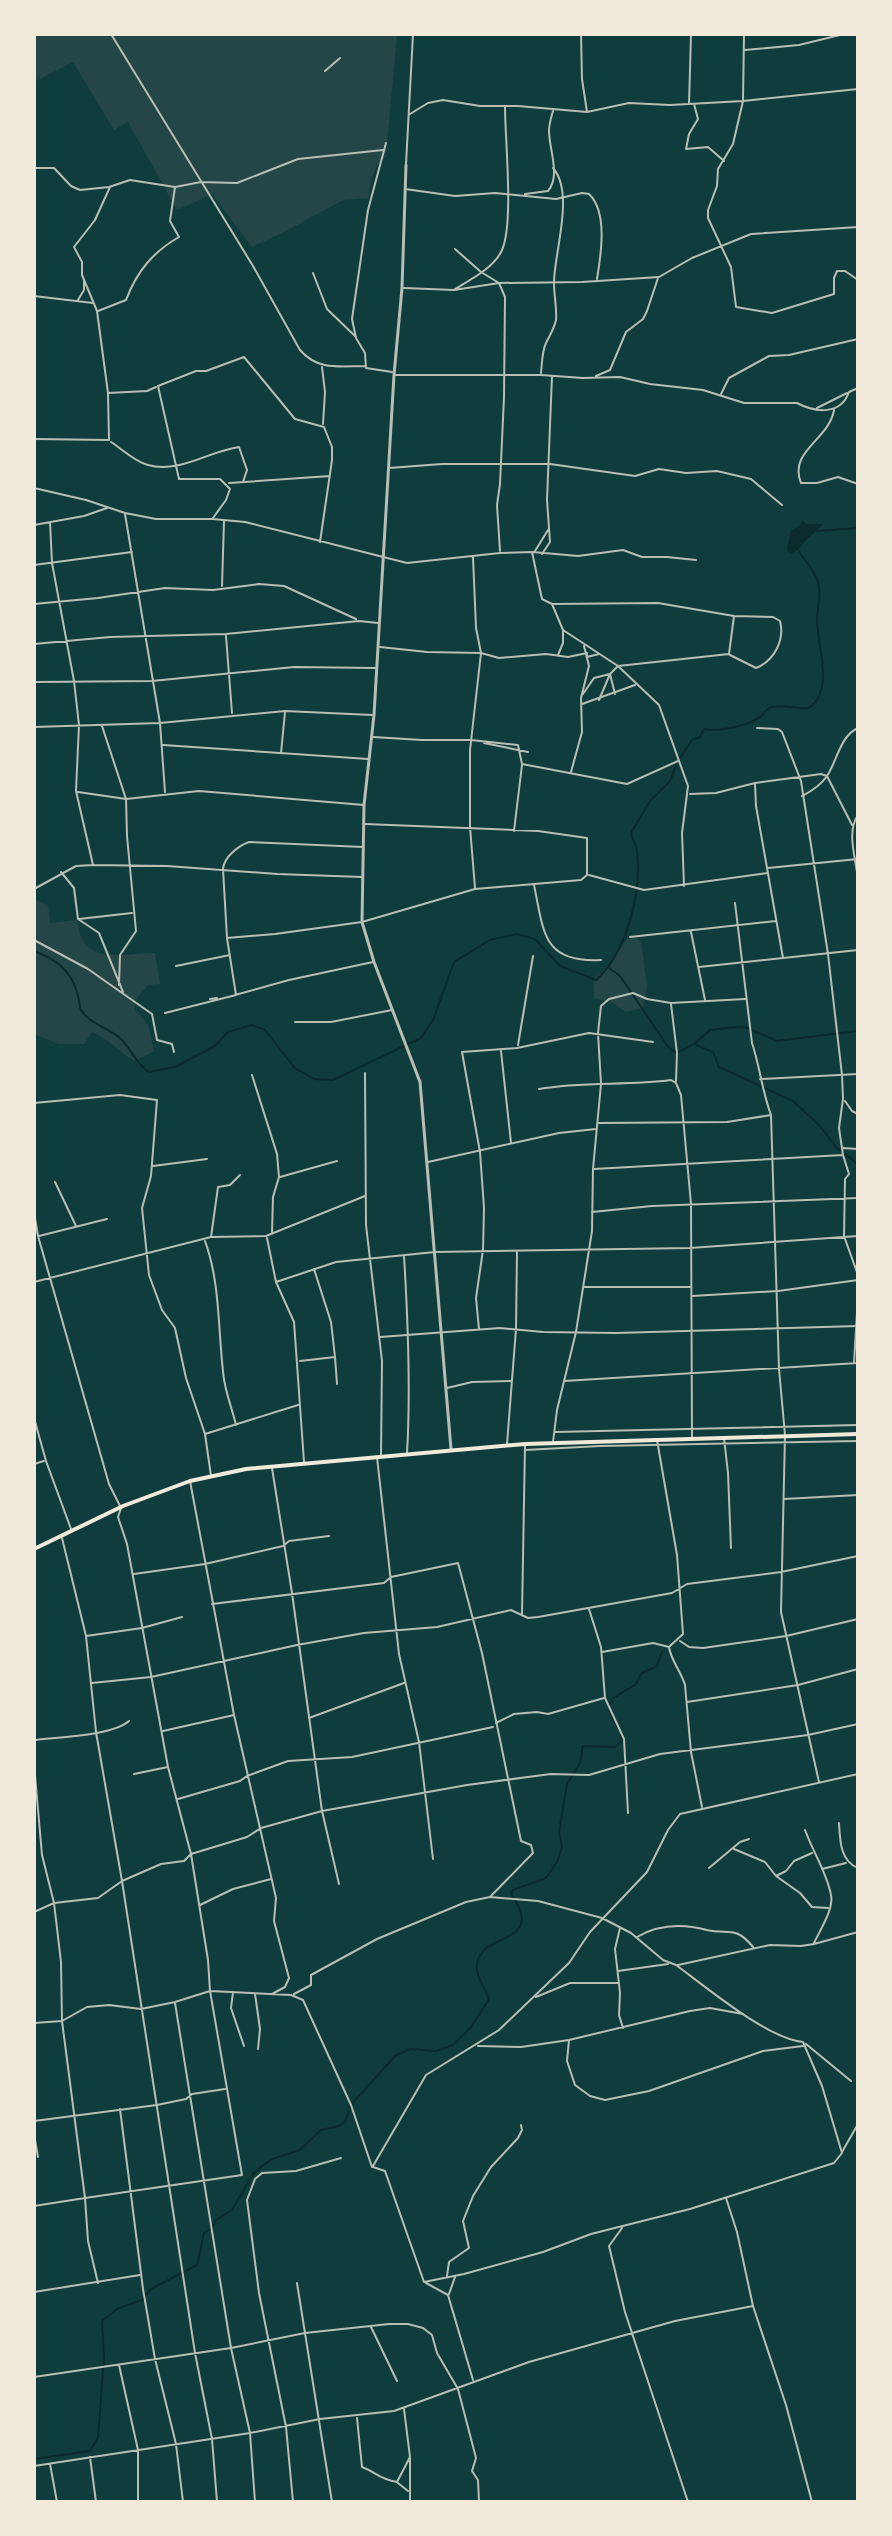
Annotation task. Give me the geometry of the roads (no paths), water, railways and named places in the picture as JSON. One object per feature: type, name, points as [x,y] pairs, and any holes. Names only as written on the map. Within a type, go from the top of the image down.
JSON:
[{"type":"main road","points":[[34,1549],[121,1508],[190,1481],[272,1467],[507,1445],[856,1434]]},
{"type":"street","points":[[111,34],[253,266],[290,336],[310,361],[322,365],[365,366],[394,374],[620,377],[720,395],[744,403],[784,402],[828,411],[846,401],[849,392]]},
{"type":"street","points":[[413,34],[402,288],[374,715],[364,805],[362,922],[420,1082],[451,1449]]},
{"type":"street","points":[[581,34],[582,79],[587,112]]},
{"type":"street","points":[[691,34],[691,103],[698,119],[689,134],[686,149],[708,147],[724,161]]},
{"type":"street","points":[[744,34],[743,101],[733,144],[718,169],[717,186],[708,210],[708,218],[731,267],[736,307],[772,313],[834,294],[837,271],[845,271],[858,280]]},
{"type":"street","points":[[744,50],[799,45],[844,34]]},
{"type":"street","points":[[325,71],[340,58]]},
{"type":"street","points":[[410,114],[428,103],[443,100],[480,106],[587,112],[629,103],[743,101],[858,89]]},
{"type":"street","points":[[454,290],[481,272],[502,250],[508,222],[505,106]]},
{"type":"street","points":[[521,195],[548,191],[552,186],[549,126],[553,110]]},
{"type":"street","points":[[356,338],[352,319],[364,232],[386,143]]},
{"type":"street","points":[[34,168],[54,168],[71,186],[80,190],[139,180],[175,187],[201,182],[237,183],[298,159],[383,150]]},
{"type":"street","points":[[541,375],[545,345],[552,335],[555,322],[557,302],[554,282],[562,220],[562,199],[558,176],[553,168]]},
{"type":"street","points":[[78,301],[84,280],[82,262],[74,247],[95,220],[111,187]]},
{"type":"street","points":[[97,311],[126,300],[137,276],[152,256],[179,237],[170,221],[175,187]]},
{"type":"street","points":[[404,189],[455,196],[506,194],[562,199],[589,194],[595,200],[600,223],[597,280]]},
{"type":"street","points":[[402,288],[454,290],[499,283],[659,277],[684,262],[745,236],[764,232],[858,227]]},
{"type":"street","points":[[455,249],[499,283],[506,306],[500,484],[496,514],[500,553]]},
{"type":"street","points":[[313,273],[327,309],[364,350],[365,366]]},
{"type":"street","points":[[591,377],[610,370],[626,332],[643,319],[659,277]]},
{"type":"street","points":[[84,280],[97,311],[108,393],[109,440]]},
{"type":"street","points":[[34,296],[94,303]]},
{"type":"street","points":[[720,395],[729,378],[769,356],[789,355],[858,339]]},
{"type":"street","points":[[108,393],[147,391],[196,371],[206,371],[244,357],[295,419],[322,425]]},
{"type":"street","points":[[320,543],[331,476],[332,447],[322,425],[325,392],[322,365]]},
{"type":"street","points":[[542,554],[550,542],[547,500],[552,375]]},
{"type":"street","points":[[158,386],[179,479],[220,479],[227,484],[331,476]]},
{"type":"street","points":[[816,409],[858,388]]},
{"type":"street","points":[[834,409],[829,425],[798,463],[796,472],[801,483],[817,483],[838,477],[858,484]]},
{"type":"street","points":[[34,439],[109,440],[148,465],[175,466],[239,447],[247,470],[243,482]]},
{"type":"street","points":[[388,468],[442,464],[550,464],[635,476],[659,469],[686,473],[719,471],[751,479],[782,505]]},
{"type":"street","points":[[34,478],[35,488],[125,513],[156,519],[245,522],[407,563],[500,553],[578,556],[623,550],[642,557],[696,560]]},
{"type":"street","points":[[213,519],[229,494],[227,484]]},
{"type":"street","points":[[34,525],[84,516],[109,507]]},
{"type":"street","points":[[125,513],[160,723],[165,793]]},
{"type":"street","points":[[222,588],[224,520]]},
{"type":"street","points":[[50,522],[52,563],[79,725],[76,791],[93,865]]},
{"type":"street","points":[[548,529],[533,552],[542,599],[552,604],[658,603],[734,616],[773,617],[780,621],[782,630],[778,648],[766,664],[756,668],[729,654],[618,666],[610,674],[599,700]]},
{"type":"street","points":[[34,565],[132,552]]},
{"type":"street","points":[[473,555],[476,628],[481,653],[471,740],[470,827],[475,889]]},
{"type":"street","points":[[34,604],[165,588],[222,588],[259,584],[284,586],[359,621]]},
{"type":"street","points":[[552,604],[563,630],[563,643],[558,656]]},
{"type":"street","points":[[729,654],[734,616]]},
{"type":"street","points":[[34,644],[226,634],[359,621],[379,623]]},
{"type":"street","points":[[563,630],[618,666],[659,705],[688,786],[682,833],[684,886]]},
{"type":"street","points":[[226,634],[232,714]]},
{"type":"street","points":[[571,773],[582,732],[581,698],[589,666],[584,643]]},
{"type":"street","points":[[377,647],[481,653],[499,658],[546,654],[568,657],[587,653]]},
{"type":"street","points":[[587,653],[587,657],[600,654]]},
{"type":"street","points":[[34,682],[152,681],[294,667],[376,668]]},
{"type":"street","points":[[581,698],[594,678],[610,674]]},
{"type":"street","points":[[610,674],[615,694]]},
{"type":"street","points":[[581,704],[635,685]]},
{"type":"street","points":[[34,727],[160,723],[285,711],[374,715]]},
{"type":"street","points":[[281,753],[285,711]]},
{"type":"street","points":[[102,724],[126,799],[136,931],[120,955],[119,985]]},
{"type":"street","points":[[757,728],[782,732],[799,775],[828,954],[842,1075],[839,1128],[849,1174],[845,1179],[844,1236],[858,1275]]},
{"type":"street","points":[[802,796],[818,787],[844,742],[858,728]]},
{"type":"street","points":[[372,737],[471,740],[518,745],[522,764],[514,831]]},
{"type":"street","points":[[471,740],[528,752]]},
{"type":"street","points":[[163,745],[370,759]]},
{"type":"street","points":[[522,764],[627,784],[678,761]]},
{"type":"street","points":[[688,794],[716,793],[799,775],[827,776],[852,825],[858,879]]},
{"type":"street","points":[[755,783],[756,806],[772,892]]},
{"type":"street","points":[[76,791],[126,799],[199,791],[364,805]]},
{"type":"street","points":[[852,825],[858,815]]},
{"type":"street","points":[[364,824],[470,827],[486,831],[587,838],[587,875]]},
{"type":"street","points":[[236,995],[227,938],[223,869],[223,864],[233,851],[249,842],[364,847]]},
{"type":"street","points":[[767,868],[857,859]]},
{"type":"street","points":[[34,889],[61,872],[76,866],[93,865],[129,864],[363,877]]},
{"type":"street","points":[[61,872],[74,888],[78,919],[99,933],[123,993]]},
{"type":"street","points":[[587,875],[644,890],[768,873]]},
{"type":"street","points":[[768,873],[783,958]]},
{"type":"street","points":[[227,938],[362,922],[475,889],[581,880],[587,875]]},
{"type":"street","points":[[534,883],[543,932],[551,947],[566,957],[580,961],[601,960]]},
{"type":"street","points":[[735,903],[760,1079],[771,1115],[777,1329],[785,1426],[781,1612],[819,1782]]},
{"type":"street","points":[[78,919],[134,913]]},
{"type":"street","points":[[630,937],[776,921]]},
{"type":"street","points":[[691,931],[705,1001]]},
{"type":"street","points":[[34,940],[88,969],[152,1014],[157,1040],[172,1044],[174,1052]]},
{"type":"street","points":[[699,967],[858,950]]},
{"type":"street","points":[[176,966],[230,955]]},
{"type":"street","points":[[517,1048],[533,956]]},
{"type":"street","points":[[165,1013],[289,980],[374,962]]},
{"type":"street","points":[[553,1443],[563,1382],[576,1332],[592,1231],[593,1169],[601,1084],[598,1033],[601,1006],[609,999],[633,993],[671,1003],[747,999]]},
{"type":"street","points":[[210,999],[236,995]]},
{"type":"street","points":[[671,1003],[677,1053],[676,1083],[681,1095],[691,1204],[692,1439]]},
{"type":"street","points":[[295,1022],[331,1022],[393,1010]]},
{"type":"street","points":[[479,1330],[476,1298],[483,1250],[480,1152],[462,1052],[517,1048],[598,1033],[653,1042]]},
{"type":"street","points":[[501,1050],[511,1143]]},
{"type":"street","points":[[365,1073],[369,1259],[380,1337],[379,1456],[396,1632],[404,1682],[419,1742],[433,1859]]},
{"type":"street","points":[[760,1079],[858,1074]]},
{"type":"street","points":[[252,1075],[277,1154],[279,1177],[273,1197],[272,1234]]},
{"type":"street","points":[[539,1089],[574,1084],[671,1080],[676,1083]]},
{"type":"street","points":[[34,1103],[120,1095],[157,1100],[148,1192],[142,1208],[149,1275],[162,1310],[175,1328],[186,1378],[205,1434],[211,1476]]},
{"type":"street","points":[[843,1099],[858,1114]]},
{"type":"street","points":[[598,1123],[727,1122],[771,1115]]},
{"type":"street","points":[[428,1162],[559,1133],[597,1129]]},
{"type":"street","points":[[843,1148],[858,1149]]},
{"type":"street","points":[[593,1169],[843,1155]]},
{"type":"street","points":[[151,1166],[207,1159]]},
{"type":"street","points":[[279,1177],[337,1161]]},
{"type":"street","points":[[211,1237],[218,1187],[230,1185],[240,1175]]},
{"type":"street","points":[[55,1182],[76,1227]]},
{"type":"street","points":[[34,1282],[211,1237],[266,1236],[366,1195]]},
{"type":"street","points":[[591,1213],[691,1204],[858,1198]]},
{"type":"street","points":[[34,1212],[38,1236],[109,1484],[121,1508],[118,1517],[127,1544],[168,1767],[191,1854],[210,1991],[242,2175],[34,2206]]},
{"type":"street","points":[[38,1236],[107,1219]]},
{"type":"street","points":[[266,1236],[276,1282],[294,1322],[304,1463]]},
{"type":"street","points":[[276,1282],[336,1262],[404,1254],[517,1249],[690,1248],[858,1236]]},
{"type":"street","points":[[205,1240],[217,1301],[223,1376],[236,1425]]},
{"type":"street","points":[[507,1445],[516,1329],[517,1249]]},
{"type":"street","points":[[404,1254],[404,1302],[408,1333],[407,1454]]},
{"type":"street","points":[[313,1268],[331,1322],[337,1384]]},
{"type":"street","points":[[691,1296],[778,1291],[858,1280]]},
{"type":"street","points":[[583,1287],[691,1287]]},
{"type":"street","points":[[563,1382],[856,1363],[858,1296]]},
{"type":"street","points":[[380,1337],[516,1329],[576,1332],[856,1326]]},
{"type":"street","points":[[299,1361],[335,1357]]},
{"type":"street","points":[[447,1388],[472,1382],[513,1381]]},
{"type":"street","points":[[205,1434],[299,1404]]},
{"type":"street","points":[[34,1418],[71,1530]]},
{"type":"street","points":[[554,1432],[856,1425],[856,1434]]},
{"type":"street","points":[[785,1438],[858,1441]]},
{"type":"street","points":[[657,1439],[673,1526],[683,1634],[669,1647]]},
{"type":"street","points":[[525,1450],[659,1446],[724,1440],[731,1548]]},
{"type":"street","points":[[522,1615],[525,1444]]},
{"type":"street","points":[[34,1464],[46,1461]]},
{"type":"street","points":[[272,1467],[322,1811],[339,1884]]},
{"type":"street","points":[[190,1481],[234,1715],[276,1898],[274,1921],[289,1978],[285,1987],[271,1994]]},
{"type":"street","points":[[783,1499],[858,1495]]},
{"type":"street","points":[[61,1536],[86,1636],[96,1732],[195,2353],[212,2439],[217,2502]]},
{"type":"street","points":[[133,1574],[205,1564],[283,1546],[289,1541],[329,1536]]},
{"type":"street","points":[[91,1683],[151,1677],[297,1645],[364,1633],[437,1627],[511,1610],[538,1617],[672,1593],[687,1584],[781,1572],[858,1556]]},
{"type":"street","points":[[212,1604],[384,1583],[391,1577],[458,1563],[482,1653],[521,1841],[531,1845],[533,1853],[490,1897]]},
{"type":"street","points":[[588,1607],[602,1652],[605,1698],[624,1739],[628,1813]]},
{"type":"street","points":[[86,1636],[142,1628],[182,1617]]},
{"type":"street","points":[[679,1639],[689,1647],[703,1648],[786,1636],[858,1619]]},
{"type":"street","points":[[602,1652],[653,1643],[669,1647]]},
{"type":"street","points":[[669,1647],[671,1658],[682,1675],[691,1752],[702,1807]]},
{"type":"street","points":[[687,1702],[798,1685],[858,1669]]},
{"type":"street","points":[[308,1719],[362,1701],[404,1682]]},
{"type":"street","points":[[177,1799],[240,1781],[288,1761],[352,1757],[496,1725],[514,1714],[548,1714],[605,1698]]},
{"type":"street","points":[[161,1732],[234,1715]]},
{"type":"street","points":[[34,1740],[121,1727],[129,1721]]},
{"type":"street","points":[[34,1912],[54,1903],[98,1898],[122,1881],[161,1864],[184,1861],[191,1854],[247,1837],[261,1828],[322,1811],[467,1785],[567,1773],[574,1777],[589,1775],[625,1767],[660,1754],[808,1735],[858,1724]]},
{"type":"street","points":[[34,1764],[42,1855],[54,1903],[61,1962],[62,2021],[88,2241],[98,2283]]},
{"type":"street","points":[[134,1774],[168,1767]]},
{"type":"street","points":[[372,2167],[426,2075],[477,2046],[535,1998],[569,1963],[602,1918],[650,1868],[668,1830],[680,1814],[858,1774]]},
{"type":"street","points":[[839,1823],[848,1862],[858,1868]]},
{"type":"street","points":[[805,1830],[831,1894],[829,1908],[814,1944]]},
{"type":"street","points":[[709,1868],[740,1842],[749,1839]]},
{"type":"street","points":[[734,1849],[765,1862],[776,1876],[800,1893],[812,1907],[829,1908]]},
{"type":"street","points":[[776,1876],[786,1871],[794,1861],[814,1852]]},
{"type":"street","points":[[34,1857],[42,1855]]},
{"type":"street","points":[[822,1869],[848,1862]]},
{"type":"street","points":[[199,1906],[233,1889],[271,1879]]},
{"type":"street","points":[[291,1995],[311,1985],[311,1975],[377,1939],[466,1902],[490,1897],[538,1901],[618,1925],[663,1960],[676,1965],[744,2014],[776,2033],[804,2044],[851,2081]]},
{"type":"street","points":[[618,1925],[620,1929],[615,1949],[619,2015],[623,2029]]},
{"type":"street","points":[[636,1937],[661,1928],[684,1925],[708,1931],[736,1932],[754,1948]]},
{"type":"street","points":[[618,1971],[676,1965],[770,1945],[814,1944],[858,1932]]},
{"type":"street","points":[[535,1998],[570,1983],[618,1983]]},
{"type":"street","points":[[34,2023],[62,2021],[87,2007],[109,2005],[141,2009],[210,1991],[300,1998],[363,2135],[372,2167]]},
{"type":"street","points":[[234,1991],[231,2008],[244,2046]]},
{"type":"street","points":[[255,1993],[260,2029],[258,2049]]},
{"type":"street","points":[[175,2002],[231,2348],[250,2433],[255,2502]]},
{"type":"street","points":[[477,2046],[521,2047],[569,2040],[710,2008],[744,2014]]},
{"type":"street","points":[[569,2040],[567,2061],[575,2085],[590,2096],[605,2100],[663,2087],[763,2051],[804,2044]]},
{"type":"street","points":[[804,2044],[822,2086],[842,2153]]},
{"type":"street","points":[[34,2121],[157,2105],[186,2099],[192,2094],[228,2089]]},
{"type":"street","points":[[120,2109],[141,2275],[155,2359],[176,2444],[183,2502]]},
{"type":"street","points":[[424,2282],[543,2252],[591,2234],[834,2163],[858,2124]]},
{"type":"street","points":[[447,2277],[449,2262],[469,2248],[463,2221],[478,2184],[518,2138],[521,2125]]},
{"type":"street","points":[[34,2134],[38,2157]]},
{"type":"street","points":[[293,2502],[286,2427],[267,2339],[247,2200],[252,2185],[262,2173],[296,2171],[341,2158]]},
{"type":"street","points":[[372,2167],[385,2171],[424,2282],[448,2295]]},
{"type":"street","points":[[726,2197],[753,2306],[786,2405],[812,2502]]},
{"type":"street","points":[[623,2227],[609,2246],[617,2286],[688,2502]]},
{"type":"street","points":[[34,2292],[141,2275]]},
{"type":"street","points":[[456,2276],[448,2295],[473,2381]]},
{"type":"street","points":[[297,2283],[332,2502]]},
{"type":"street","points":[[34,2466],[404,2407],[529,2362],[675,2321],[753,2306]]},
{"type":"street","points":[[34,2377],[231,2348],[305,2333],[408,2324],[423,2328],[432,2335],[437,2353],[458,2389],[476,2458],[472,2471],[478,2480],[479,2502]]},
{"type":"street","points":[[371,2326],[397,2381]]},
{"type":"street","points":[[119,2363],[138,2450],[138,2502]]},
{"type":"street","points":[[404,2407],[410,2457],[410,2502]]},
{"type":"street","points":[[356,2417],[362,2467],[374,2476],[397,2482],[410,2493]]},
{"type":"street","points":[[90,2457],[96,2502]]},
{"type":"street","points":[[397,2482],[410,2457]]},
{"type":"street","points":[[50,2463],[57,2502]]},
{"type":"waterway","points":[[816,531],[858,528]]},
{"type":"waterway","points":[[34,951],[55,961],[66,971],[85,1015],[121,1039],[149,1072],[175,1067],[215,1046],[228,1032],[252,1025],[265,1030],[295,1068],[314,1079],[333,1080],[421,1038],[433,1020],[454,962],[490,940],[517,934],[535,939],[560,966],[596,980],[616,954],[630,920],[638,867],[637,849],[631,833],[650,801],[670,781],[678,761],[692,740],[700,737],[704,729],[741,726],[774,707],[809,708],[817,700],[823,679],[817,619],[819,587],[814,573],[799,551]]},
{"type":"waterway","points":[[609,968],[620,976],[669,1048],[677,1053],[710,1030],[726,1028],[745,1027],[777,1041],[858,1031]]},
{"type":"waterway","points":[[696,1045],[713,1052],[719,1067],[793,1101],[820,1126],[837,1148],[858,1164]]},
{"type":"waterway","points":[[610,1704],[613,1698],[635,1685],[642,1673],[657,1666],[662,1652]]},
{"type":"waterway","points":[[609,1710],[617,1726]]},
{"type":"waterway","points":[[34,2459],[90,2451],[98,2438],[104,2357],[102,2321],[117,2309],[142,2300],[151,2289],[197,2265],[204,2233],[212,2228],[216,2220],[232,2210],[253,2174],[272,2159],[300,2150],[321,2130],[345,2122],[351,2105],[395,2056],[410,2049],[436,2051],[453,2045],[471,2027],[489,1999],[477,1973],[481,1953],[517,1930],[522,1922],[511,1894],[513,1890],[546,1878],[557,1862],[562,1847],[559,1832],[567,1784],[580,1763],[583,1746],[615,1747],[622,1741],[621,1735]]}]
